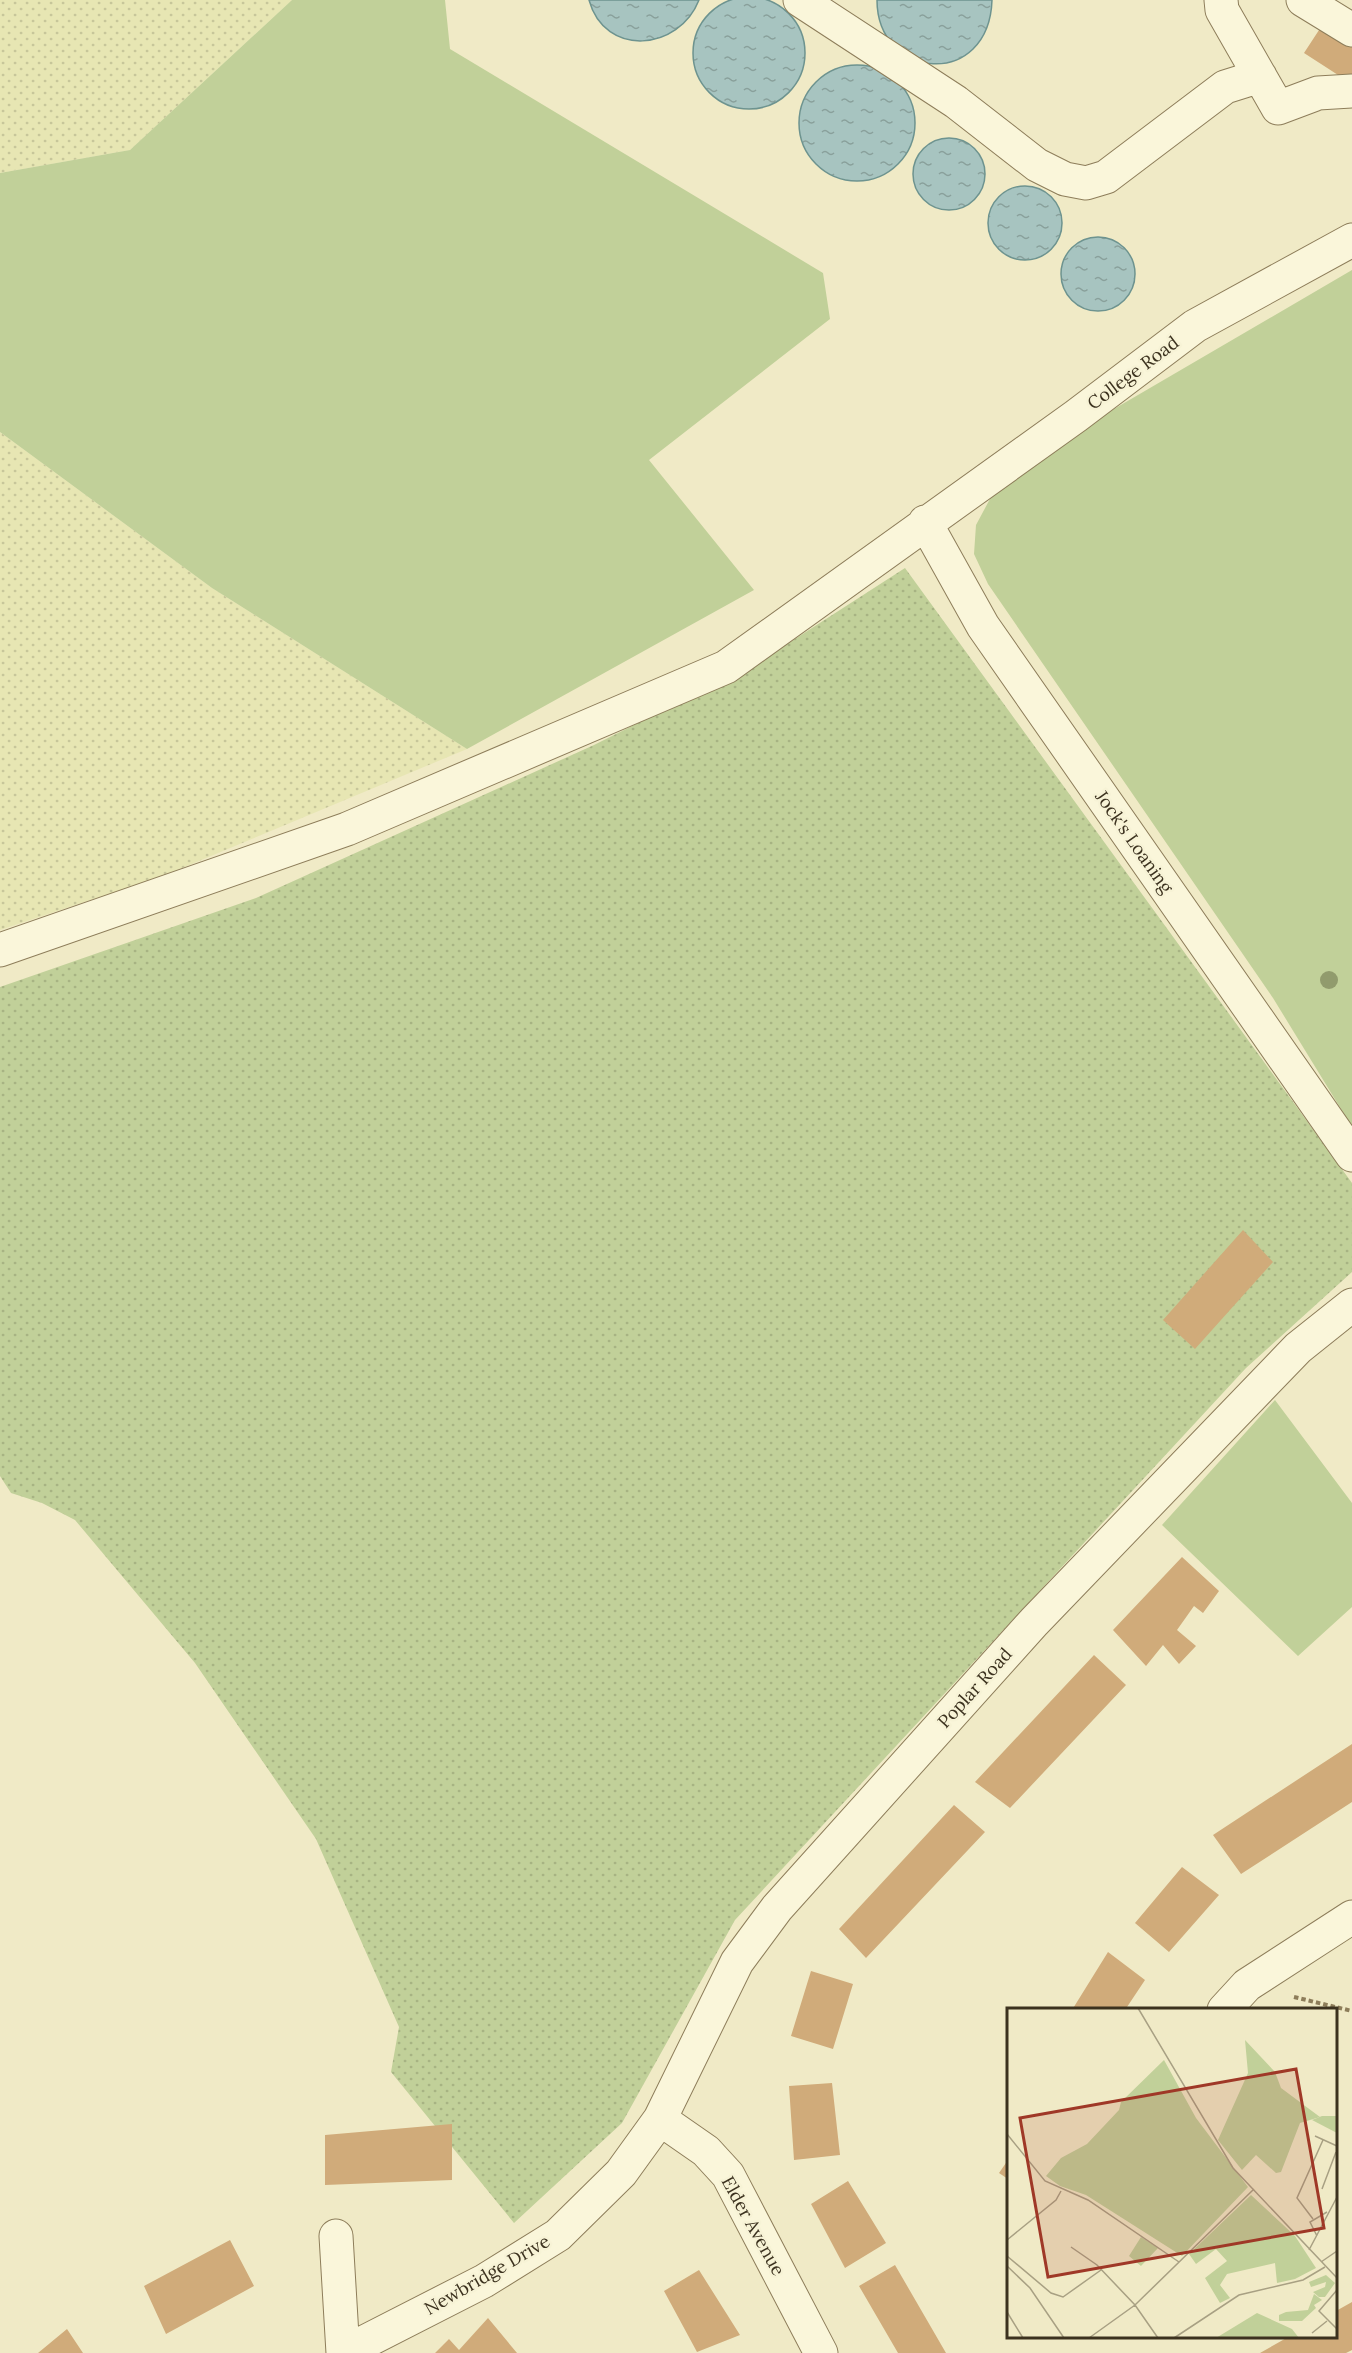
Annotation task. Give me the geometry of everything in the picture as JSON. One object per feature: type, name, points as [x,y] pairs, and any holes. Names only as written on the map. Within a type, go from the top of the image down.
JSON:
[{"type":"street","points":[[800,0],[956,102],[1037,165],[1065,179],[1086,183],[1106,177],[1225,87],[1260,76]]},
{"type":"street","points":[[1221,0],[1222,10],[1278,108],[1318,93],[1352,90]]},
{"type":"street","points":[[1303,0],[1352,30]]},
{"type":"street","name":"College Road","points":[[0,951],[346,829],[726,667],[925,522],[1076,416],[1196,326],[1352,240]]},
{"type":"street","name":"Jock's Loaning","points":[[925,522],[983,626],[1352,1155]]},
{"type":"street","name":"Poplar Road","points":[[660,2119],[737,1962],[777,1908],[1034,1622],[1298,1348],[1352,1305]]},
{"type":"street","points":[[1226,2008],[1247,1985],[1352,1917]]},
{"type":"street","name":"Newbridge Drive","points":[[343,2353],[484,2281],[558,2235],[621,2173],[660,2119]]},
{"type":"street","name":"Elder Avenue","points":[[660,2119],[706,2151],[728,2175],[821,2353]]},
{"type":"street","points":[[336,2236],[343,2353]]},
{"type":"path","points":[[1247,1985],[1352,2011]]},
{"type":"green space","points":[[0,0],[292,0],[130,150],[0,173]]},
{"type":"green space","points":[[292,0],[445,0],[450,49],[823,273],[830,319],[649,460],[754,590],[467,749],[212,588],[0,432],[0,173],[130,150]]},
{"type":"green space","points":[[1352,270],[1352,1127],[1273,998],[988,584],[974,554],[976,525],[991,497],[1078,430]]},
{"type":"green space","points":[[0,432],[212,588],[467,749],[163,876],[0,930]]},
{"type":"green space","points":[[905,568],[1352,1183],[1352,1272],[1246,1368],[735,1920],[622,2123],[514,2223],[391,2072],[399,2027],[316,1839],[195,1663],[75,1520],[42,1503],[11,1493],[0,1476],[0,987],[256,898],[594,745],[756,664]]},
{"type":"green space","points":[[1275,1400],[1352,1503],[1352,1607],[1298,1656],[1162,1525]]},
{"type":"water","points":[[735,-1],[763,-1],[780,6],[796,22],[804,42],[804,64],[796,84],[780,100],[760,108],[738,108],[718,100],[702,84],[694,64],[694,42],[702,22],[718,6]]},
{"type":"water","points":[[589,0],[699,0],[689,17],[676,30],[660,38],[642,41],[626,39],[610,32],[598,19]]},
{"type":"water","points":[[877,0],[992,0],[986,29],[973,49],[954,61],[933,64],[913,59],[895,46],[882,27]]},
{"type":"water","points":[[857,65],[879,70],[898,82],[910,101],[915,123],[910,145],[898,164],[879,176],[857,181],[835,176],[816,164],[804,145],[799,123],[804,101],[816,82],[835,70]]},
{"type":"water","points":[[949,138],[969,144],[979,154],[985,174],[979,194],[969,204],[949,210],[929,204],[919,194],[913,174],[919,154],[929,144]]},
{"type":"water","points":[[1025,186],[1046,192],[1056,202],[1062,223],[1056,244],[1046,254],[1025,260],[1004,254],[994,244],[988,223],[994,202],[1004,192]]},
{"type":"water","points":[[1091,237],[1105,237],[1119,243],[1129,253],[1135,267],[1135,281],[1129,295],[1119,305],[1105,311],[1091,311],[1077,305],[1067,295],[1061,281],[1061,267],[1067,253],[1077,243]]},
{"type":"building","points":[[1321,27],[1352,47],[1352,84],[1304,53]]},
{"type":"building","points":[[1243,1230],[1273,1262],[1195,1349],[1163,1320]]},
{"type":"building","points":[[1182,1557],[1219,1591],[1203,1613],[1194,1606],[1177,1630],[1196,1646],[1179,1664],[1163,1645],[1146,1666],[1113,1630]]},
{"type":"building","points":[[1094,1655],[1126,1685],[1010,1808],[975,1782]]},
{"type":"building","points":[[1352,1744],[1352,1802],[1241,1874],[1213,1835]]},
{"type":"building","points":[[954,1805],[985,1832],[866,1958],[839,1929]]},
{"type":"building","points":[[1182,1867],[1219,1895],[1169,1952],[1135,1923]]},
{"type":"building","points":[[1108,1952],[1145,1980],[1126,2008],[1073,2008]]},
{"type":"building","points":[[811,1971],[853,1984],[833,2049],[791,2036]]},
{"type":"building","points":[[832,2083],[840,2155],[794,2160],[789,2086]]},
{"type":"building","points":[[452,2124],[452,2180],[325,2185],[325,2135]]},
{"type":"building","points":[[1007,2161],[1007,2178],[999,2173]]},
{"type":"building","points":[[848,2181],[886,2243],[845,2268],[811,2204]]},
{"type":"building","points":[[230,2240],[254,2286],[166,2334],[144,2286]]},
{"type":"building","points":[[895,2265],[946,2353],[898,2353],[859,2286]]},
{"type":"building","points":[[699,2270],[740,2335],[697,2352],[664,2291]]},
{"type":"building","points":[[1352,2302],[1352,2350],[1346,2353],[1260,2353],[1286,2338],[1337,2338],[1337,2310]]},
{"type":"building","points":[[488,2318],[517,2353],[435,2353],[449,2339],[459,2350]]},
{"type":"building","points":[[67,2329],[83,2353],[38,2353]]}]
